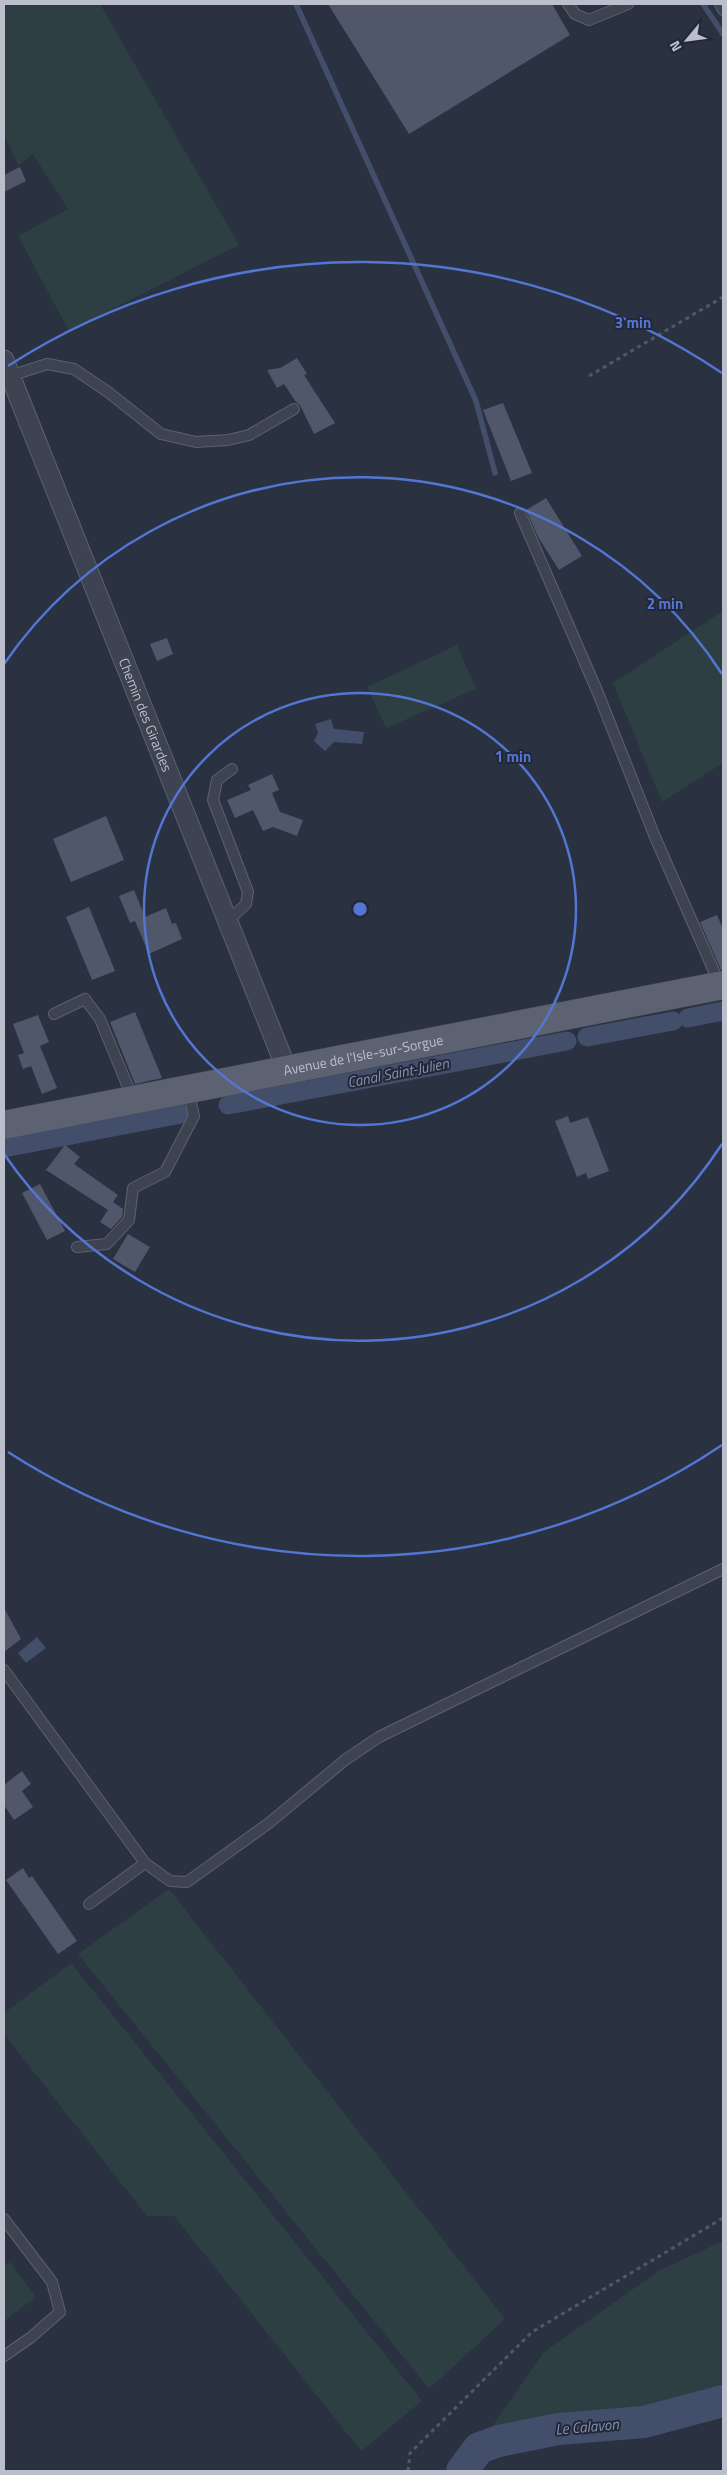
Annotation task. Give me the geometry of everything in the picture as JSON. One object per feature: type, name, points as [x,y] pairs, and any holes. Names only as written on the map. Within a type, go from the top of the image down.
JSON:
[{"type":"main road","name":"Avenue de l'Isle-sur-Sorgue","points":[[4,1125],[722,985]]},
{"type":"street","name":"Chemin des Girardes","points":[[7,368],[287,1070]]},
{"type":"lane","points":[[568,4],[575,14],[589,20],[628,4]]},
{"type":"lane","points":[[720,4],[723,10]]},
{"type":"lane","points":[[7,368],[47,364],[74,369],[108,392],[162,434],[196,442],[228,440],[249,435],[294,409]]},
{"type":"lane","points":[[520,513],[598,693],[656,838],[722,985]]},
{"type":"lane","points":[[228,921],[246,904],[248,892],[213,800],[217,780],[232,769]]},
{"type":"lane","points":[[54,1014],[84,999],[100,1018],[133,1100]]},
{"type":"lane","points":[[77,1247],[107,1244],[129,1220],[133,1188],[165,1172],[194,1116],[188,1089]]},
{"type":"lane","points":[[4,1670],[145,1863],[170,1882],[187,1882],[269,1823],[345,1760],[380,1737],[723,1569]]},
{"type":"lane","points":[[89,1904],[145,1863]]},
{"type":"lane","points":[[4,2219],[52,2282],[60,2312],[30,2338],[4,2356]]},
{"type":"path","points":[[589,376],[723,297]]},
{"type":"path","points":[[408,2471],[410,2454],[532,2332],[723,2218]]},
{"type":"shaded area","points":[[4,4],[100,4],[239,245],[69,331],[18,236],[68,209],[33,154],[18,165],[4,135]]},
{"type":"shaded area","points":[[723,611],[723,763],[662,802],[613,683]]},
{"type":"shaded area","points":[[457,645],[476,689],[386,728],[367,687]]},
{"type":"shaded area","points":[[169,1889],[505,2319],[429,2389],[78,1954]]},
{"type":"shaded area","points":[[71,1963],[422,2401],[361,2451],[174,2216],[147,2216],[4,2034],[4,2013]]},
{"type":"shaded area","points":[[723,2241],[723,2390],[686,2399],[489,2431],[544,2352],[660,2270]]},
{"type":"shaded area","points":[[10,2262],[36,2297],[4,2321],[4,2266]]},
{"type":"water","points":[[331,719],[334,729],[364,732],[362,744],[334,742],[325,751],[314,741],[318,733],[315,724]]},
{"type":"water","points":[[37,1637],[46,1648],[26,1663],[18,1653]]},
{"type":"building","points":[[328,4],[552,4],[570,35],[409,134]]},
{"type":"building","points":[[20,167],[26,181],[4,192],[4,175]]},
{"type":"building","points":[[297,358],[307,374],[304,375],[335,423],[314,434],[300,405],[284,384],[277,388],[267,370],[280,368]]},
{"type":"building","points":[[503,403],[532,473],[511,481],[483,410]]},
{"type":"building","points":[[546,498],[582,556],[559,570],[538,537],[526,510]]},
{"type":"building","points":[[167,638],[173,654],[157,661],[150,644]]},
{"type":"building","points":[[272,774],[279,790],[272,793],[280,812],[303,820],[297,836],[273,827],[263,831],[253,810],[235,818],[227,800],[251,790],[248,785]]},
{"type":"building","points":[[106,816],[124,860],[71,882],[53,839]]},
{"type":"building","points":[[134,890],[145,917],[166,908],[172,924],[176,923],[182,939],[149,954],[135,921],[130,923],[119,896]]},
{"type":"building","points":[[89,907],[115,971],[92,980],[66,917]]},
{"type":"building","points":[[717,915],[723,929],[723,970],[721,970],[700,922]]},
{"type":"building","points":[[135,1012],[162,1078],[135,1084],[110,1022]]},
{"type":"building","points":[[38,1015],[49,1042],[40,1046],[57,1088],[42,1094],[31,1066],[23,1069],[18,1055],[24,1053],[13,1024]]},
{"type":"building","points":[[568,1116],[570,1123],[588,1117],[609,1171],[588,1179],[586,1173],[577,1177],[555,1121]]},
{"type":"building","points":[[65,1145],[80,1157],[74,1164],[118,1195],[113,1202],[123,1209],[122,1217],[111,1229],[100,1222],[108,1210],[46,1170]]},
{"type":"building","points":[[40,1184],[65,1231],[47,1240],[22,1193]]},
{"type":"building","points":[[128,1234],[150,1247],[135,1272],[113,1259]]},
{"type":"building","points":[[4,1608],[21,1639],[4,1652]]},
{"type":"building","points":[[22,1771],[31,1784],[22,1791],[33,1807],[14,1820],[4,1805],[4,1785]]},
{"type":"building","points":[[23,1868],[29,1878],[32,1876],[77,1941],[58,1954],[6,1880]]},
{"type":"waterway","points":[[296,4],[476,401],[495,473]]},
{"type":"waterway","points":[[703,4],[723,34]]},
{"type":"waterway","name":"Canal Saint-Julien","points":[[688,1018],[723,1011]]},
{"type":"waterway","name":"Canal Saint-Julien","points":[[587,1037],[673,1021]]},
{"type":"waterway","name":"Canal Saint-Julien","points":[[228,1105],[567,1041]]},
{"type":"waterway","name":"Canal Saint-Julien","points":[[4,1148],[181,1114]]},
{"type":"waterway","name":"Le Calavon","points":[[462,2471],[479,2448],[499,2441],[558,2429],[644,2422],[723,2401]]}]
